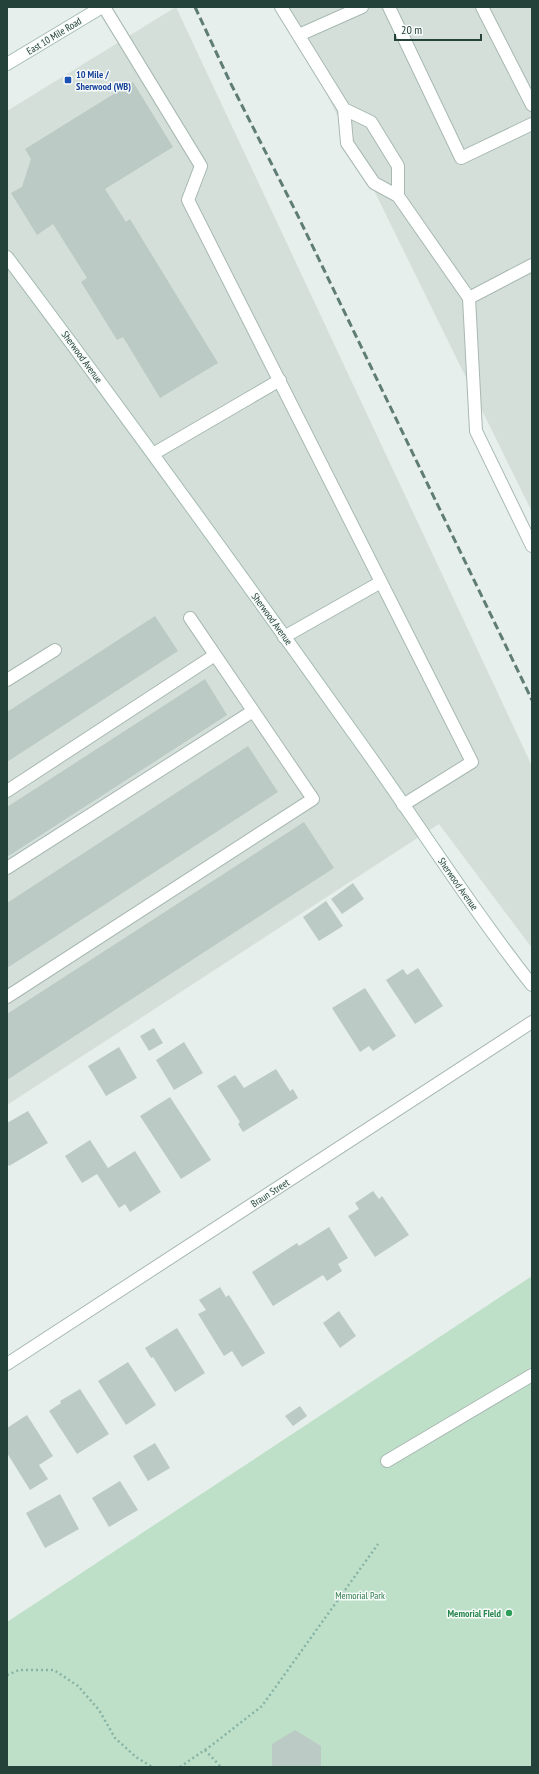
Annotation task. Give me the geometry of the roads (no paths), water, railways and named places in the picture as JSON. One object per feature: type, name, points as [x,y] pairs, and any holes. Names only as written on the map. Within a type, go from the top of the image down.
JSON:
[{"type":"street","name":"East 10 Mile Road","points":[[7,64],[103,7]]},
{"type":"street","points":[[103,7],[201,166],[188,200],[472,762],[403,804]]},
{"type":"street","points":[[281,7],[344,109],[347,143],[374,183],[398,196],[469,298],[476,431],[532,546]]},
{"type":"street","points":[[299,35],[362,7]]},
{"type":"street","points":[[389,7],[461,158],[532,124]]},
{"type":"street","points":[[482,7],[532,105]]},
{"type":"street","points":[[344,109],[371,122],[398,166],[398,196]]},
{"type":"street","name":"Sherwood Avenue","points":[[7,257],[153,454],[403,804],[482,919],[532,985]]},
{"type":"street","points":[[469,298],[532,265]]},
{"type":"street","points":[[153,454],[280,380]]},
{"type":"street","points":[[284,636],[381,582]]},
{"type":"street","points":[[7,997],[313,799],[190,618]]},
{"type":"street","points":[[7,680],[55,650]]},
{"type":"street","points":[[7,791],[215,655]]},
{"type":"street","points":[[7,868],[253,711]]},
{"type":"street","name":"Braun Street","points":[[7,1364],[532,1022]]},
{"type":"street","points":[[386,1461],[532,1376]]},
{"type":"railway","points":[[195,7],[230,82],[297,214],[532,700]]},
{"type":"place","name":"10 Mile / Sherwood (WB)","points":[[68,80]]},
{"type":"place","name":"Memorial FIeld","points":[[509,1613]]},
{"type":"park label","name":"Memorial Park","points":[[360,1595]]}]
